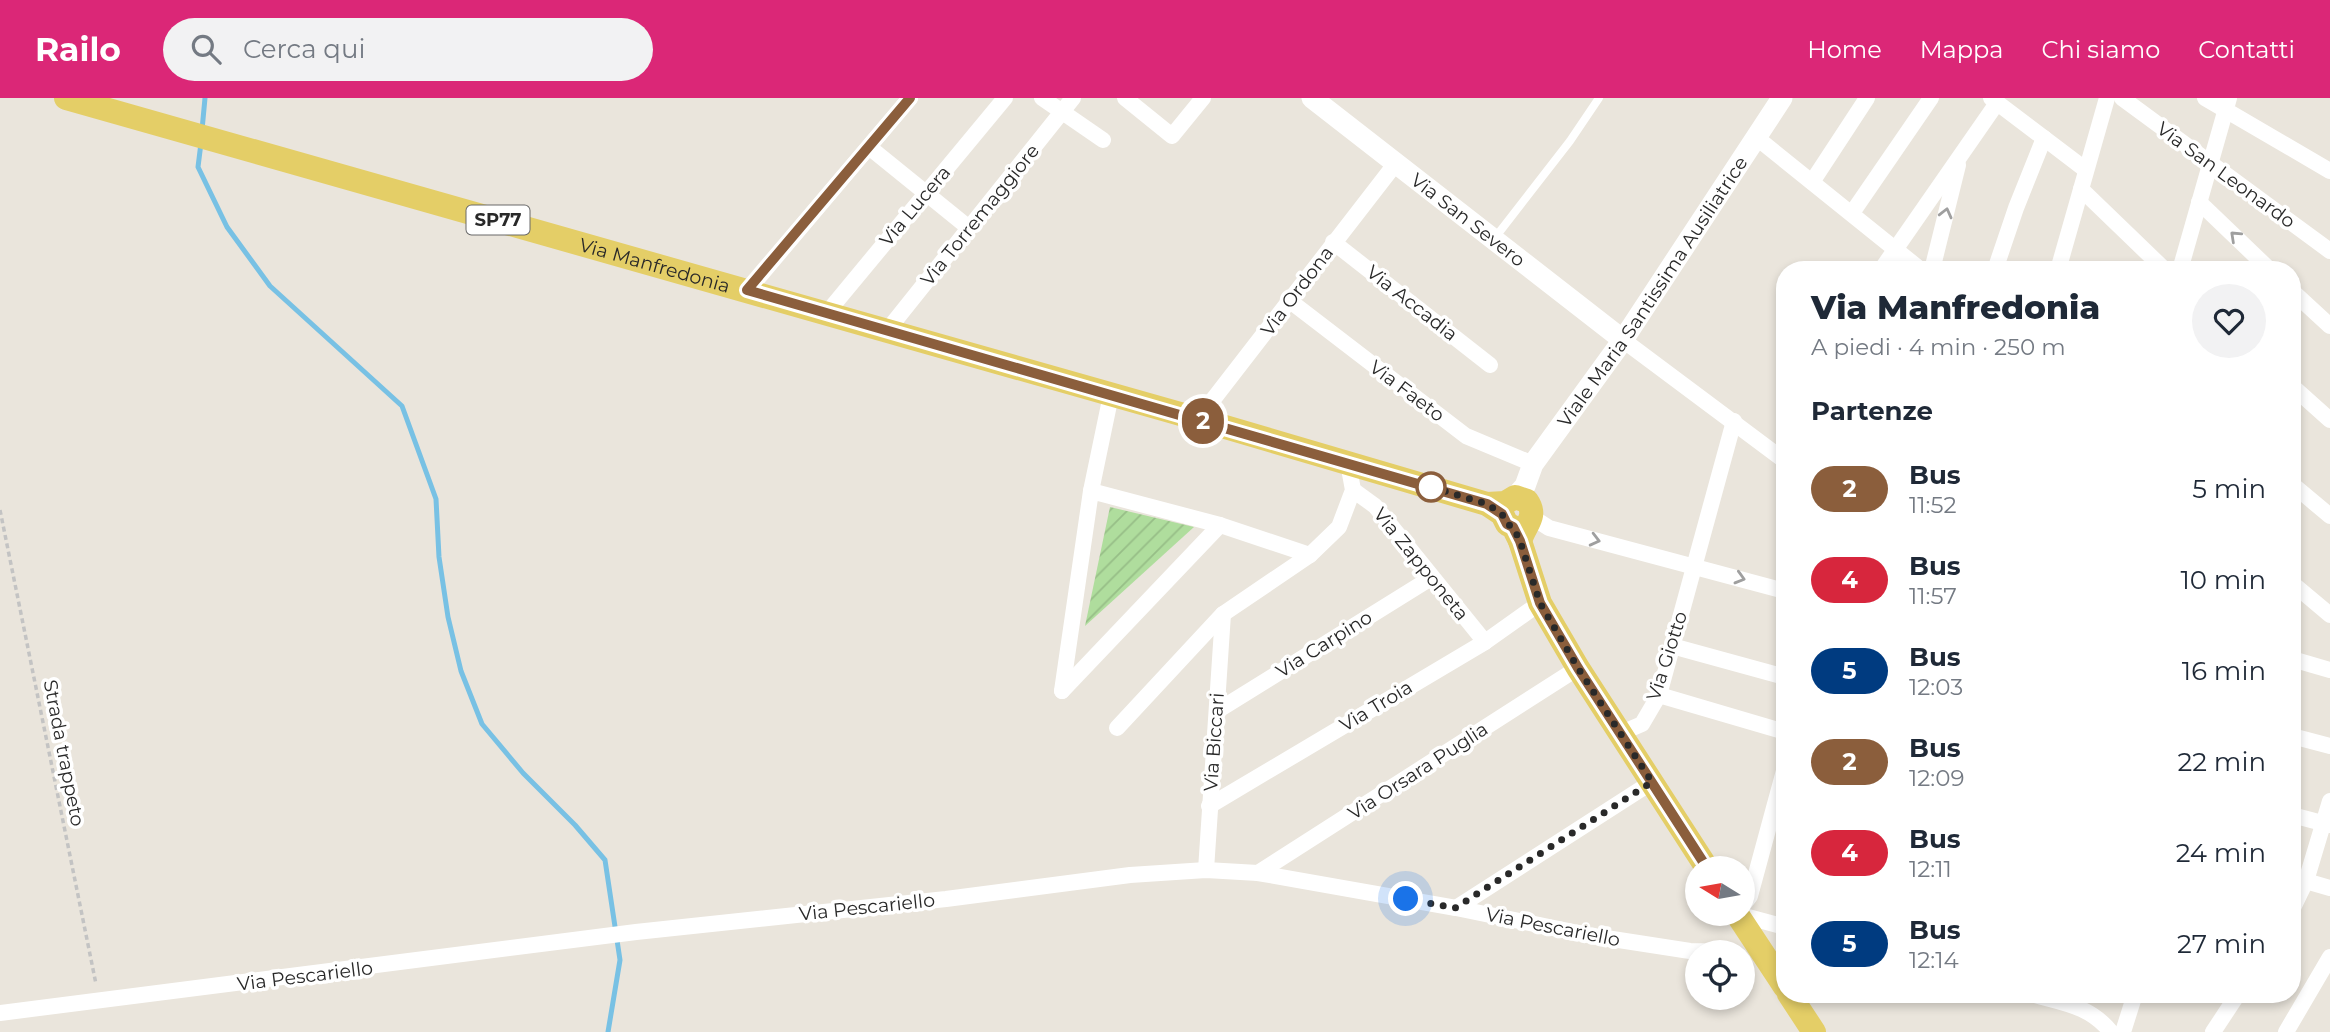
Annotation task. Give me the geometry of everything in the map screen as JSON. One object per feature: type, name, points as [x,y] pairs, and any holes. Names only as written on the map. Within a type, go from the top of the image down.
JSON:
[{"type":"main road","name":"Via Manfredonia","points":[[66,98],[747,290],[1515,512]]},
{"type":"main road","name":"Via San Severo","points":[[1312,98],[1623,340]]},
{"type":"main road","name":"Viale Maria Santissima Ausiliatrice","points":[[1515,512],[1533,464],[1623,340],[1782,98]]},
{"type":"main road","points":[[1515,512],[1540,603],[1578,668],[1699,856]]},
{"type":"main road","points":[[1755,955],[1776,977]]},
{"type":"main road","points":[[1795,1003],[1814,1032]]},
{"type":"street","points":[[747,290],[910,98]]},
{"type":"street","name":"Via Lucera","points":[[826,314],[1005,98]]},
{"type":"street","points":[[1042,98],[1068,104],[1103,140]]},
{"type":"street","points":[[1125,98],[1172,136],[1203,98]]},
{"type":"street","points":[[1812,182],[1867,98]]},
{"type":"street","points":[[1852,213],[1930,98]]},
{"type":"street","points":[[2061,261],[2106,98]]},
{"type":"street","name":"Via San Leonardo","points":[[2122,98],[2210,165],[2329,248]]},
{"type":"street","points":[[2205,98],[2227,105],[2330,171]]},
{"type":"street","points":[[1887,261],[1961,156],[1994,100],[2086,170]]},
{"type":"street","name":"Via Torremaggiore","points":[[887,332],[1068,104]]},
{"type":"street","points":[[2183,261],[2227,105]]},
{"type":"street","points":[[1757,138],[1911,261]]},
{"type":"street","points":[[1998,261],[2044,138]]},
{"type":"street","points":[[869,147],[969,228]]},
{"type":"street","points":[[1934,261],[1961,156]]},
{"type":"street","name":"Via Ordona","points":[[1198,419],[1396,163]]},
{"type":"street","points":[[2081,189],[2156,261]]},
{"type":"street","points":[[2199,202],[2261,261]]},
{"type":"street","name":"Via Accadia","points":[[1333,242],[1490,365]]},
{"type":"street","points":[[2301,299],[2330,326]]},
{"type":"street","name":"Via Faeto","points":[[1290,301],[1466,436],[1533,464]]},
{"type":"street","points":[[1623,340],[1776,454]]},
{"type":"street","points":[[2301,394],[2330,420]]},
{"type":"street","points":[[1111,395],[1091,491],[1062,691],[1220,525]]},
{"type":"street","name":"Via Giotto","points":[[1621,733],[1642,724],[1658,695],[1734,421]]},
{"type":"street","points":[[1117,728],[1223,614],[1310,555],[1339,527],[1353,490],[1348,463]]},
{"type":"street","name":"Via Zapponeta","points":[[1353,490],[1375,506],[1485,642]]},
{"type":"street","points":[[1091,491],[1220,525],[1310,555]]},
{"type":"street","points":[[2301,492],[2330,516]]},
{"type":"street","points":[[1515,512],[1549,528],[1776,588]]},
{"type":"street","name":"Via Carpino","points":[[1217,711],[1431,578]]},
{"type":"street","points":[[2301,591],[2330,615]]},
{"type":"street","name":"Via Troia","points":[[1209,806],[1485,642],[1540,603]]},
{"type":"street","name":"Via Biccari","points":[[1206,870],[1223,614]]},
{"type":"street","points":[[1672,646],[1776,675]]},
{"type":"street","points":[[2301,662],[2330,670]]},
{"type":"street","name":"Via Orsara Puglia","points":[[1258,873],[1578,668]]},
{"type":"street","points":[[1658,695],[1776,729]]},
{"type":"street","points":[[2301,738],[2330,746]]},
{"type":"street","points":[[1455,908],[1652,782]]},
{"type":"street","points":[[2301,875],[2327,824],[2330,801]]},
{"type":"street","points":[[2301,817],[2327,824]]},
{"type":"street","points":[[1755,882],[1776,825]]},
{"type":"street","name":"Via Pescariello","points":[[0,1013],[636,932],[946,899],[1130,876],[1206,870],[1258,873],[1593,936],[1685,950]]},
{"type":"street","points":[[2301,880],[2328,891]]},
{"type":"street","points":[[1755,919],[1776,925]]},
{"type":"street","points":[[2286,1032],[2330,957]]},
{"type":"street","points":[[2063,1003],[2084,1009],[2100,1019],[2111,1032]]},
{"type":"street","points":[[2123,1032],[2132,1003]]},
{"type":"street","points":[[2213,1032],[2232,1003]]},
{"type":"lane","points":[[1494,239],[1570,141],[1599,98]]},
{"type":"path","name":"Strada trappeto","points":[[0,510],[100,1002]]},
{"type":"green space","points":[[1110,507],[1194,527],[1085,626]]},
{"type":"waterway","points":[[202,130],[205,98]]},
{"type":"waterway","points":[[201,143],[198,167],[227,227],[270,286],[402,406],[436,499],[439,557],[448,617],[461,671],[482,724],[523,773],[575,825],[605,860],[620,960],[608,1032]]},
{"type":"bus line","name":"2","points":[[910,98],[747,290],[1487,504],[1502,514],[1503,520],[1513,527],[1540,603],[1578,668],[1699,856]]},
{"type":"route","points":[[1406,899],[1455,908],[1652,782],[1578,668],[1540,603],[1513,527],[1503,520],[1502,514],[1487,504],[1428,486],[1431,487]]}]
